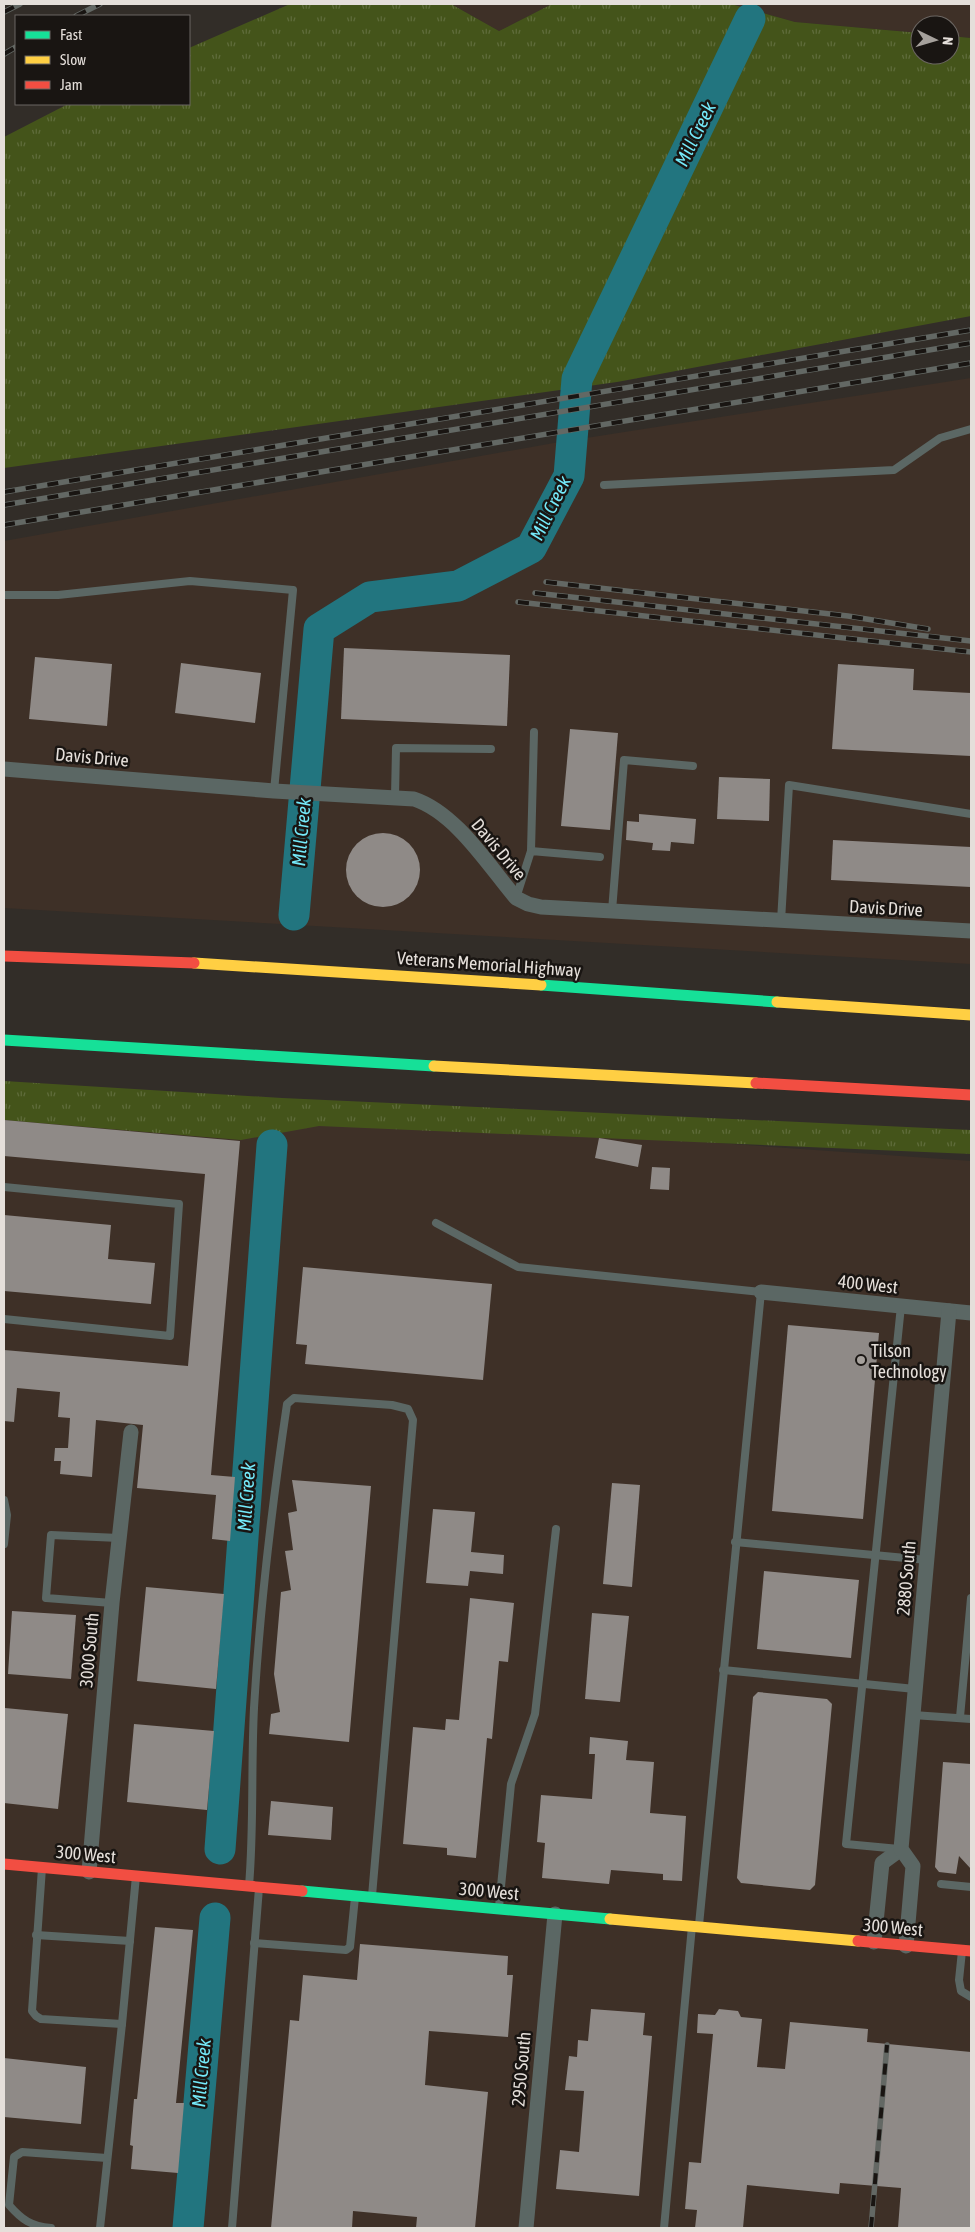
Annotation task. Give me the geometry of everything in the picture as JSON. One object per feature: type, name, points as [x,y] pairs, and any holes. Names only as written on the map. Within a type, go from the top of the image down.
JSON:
[{"type":"main road","points":[[4,946],[228,964]]},
{"type":"main road","name":"Veterans Memorial Highway","points":[[4,956],[228,964],[971,1015]]},
{"type":"main road","points":[[4,1040],[228,1055],[971,1095]]},
{"type":"main road","points":[[82,1057],[228,1055]]},
{"type":"main road","name":"300 West","points":[[4,1864],[967,1951]]},
{"type":"street","name":"Davis Drive","points":[[4,769],[274,791],[414,799],[431,805],[452,822],[516,898],[528,904],[612,911],[971,931]]},
{"type":"street","name":"400 West","points":[[761,1292],[971,1313]]},
{"type":"street","name":"2880 South","points":[[901,1849],[949,1310]]},
{"type":"street","name":"3000 South","points":[[89,1872],[112,1603],[131,1432]]},
{"type":"street","points":[[874,1942],[882,1863],[901,1849],[913,1866],[906,1946]]},
{"type":"street","name":"2950 South","points":[[526,2228],[555,1914]]},
{"type":"lane","points":[[604,485],[894,470],[940,438],[971,429]]},
{"type":"lane","points":[[4,595],[58,595],[190,581],[293,590],[274,791]]},
{"type":"lane","points":[[516,898],[531,851],[534,732]]},
{"type":"lane","points":[[396,798],[396,748],[491,749]]},
{"type":"lane","points":[[612,911],[624,760],[693,766]]},
{"type":"lane","points":[[781,921],[789,785],[971,814]]},
{"type":"lane","points":[[531,851],[600,857]]},
{"type":"lane","points":[[4,1188],[179,1204],[170,1336],[4,1319]]},
{"type":"lane","points":[[436,1223],[518,1267],[761,1292],[664,2228]]},
{"type":"lane","points":[[901,1306],[864,1684],[846,1844],[901,1849]]},
{"type":"lane","points":[[232,2228],[254,1942],[252,1794],[255,1698],[270,1522],[287,1404],[294,1398],[392,1405],[408,1409],[413,1420],[372,1898]]},
{"type":"lane","points":[[4,1500],[6,1515],[4,1544]]},
{"type":"lane","points":[[499,1909],[511,1784],[536,1714],[556,1529]]},
{"type":"lane","points":[[112,1603],[46,1598],[51,1535],[119,1538]]},
{"type":"lane","points":[[735,1542],[927,1560]]},
{"type":"lane","points":[[960,1718],[971,1598]]},
{"type":"lane","points":[[723,1670],[915,1689]]},
{"type":"lane","points":[[912,1715],[971,1719]]},
{"type":"lane","points":[[42,1868],[32,2011],[41,2019],[122,2024]]},
{"type":"lane","points":[[100,2228],[136,1876]]},
{"type":"lane","points":[[941,1884],[971,1887]]},
{"type":"lane","points":[[254,1942],[346,1950],[350,1947],[355,1896]]},
{"type":"lane","points":[[36,1935],[130,1941]]},
{"type":"lane","points":[[967,1951],[959,1980],[961,1991],[971,1997]]},
{"type":"lane","points":[[51,2228],[32,2226],[19,2217],[9,2205],[14,2157],[22,2152],[107,2158]]},
{"type":"shaded area","points":[[451,4],[552,4],[499,31]]},
{"type":"shaded area","points":[[731,4],[971,4],[971,38],[960,37],[960,15],[910,15],[910,32],[795,22]]},
{"type":"shaded area","points":[[971,378],[971,964],[4,908],[4,541],[554,443]]},
{"type":"shaded area","points":[[4,1098],[254,1110],[971,1161],[971,2228],[4,2228]]},
{"type":"green space","points":[[290,4],[451,4],[499,31],[552,4],[731,4],[795,22],[910,32],[910,65],[960,65],[960,37],[971,38],[971,316],[617,382],[4,468],[4,137],[66,105],[190,105],[190,48]]},
{"type":"green space","points":[[4,1081],[282,1098],[971,1130],[971,1154],[319,1126],[241,1140],[4,1120]]},
{"type":"building","points":[[344,648],[510,655],[507,726],[341,719]]},
{"type":"building","points":[[35,657],[112,664],[107,726],[29,719]]},
{"type":"building","points":[[181,663],[261,673],[255,723],[175,713]]},
{"type":"building","points":[[838,664],[914,669],[913,690],[971,693],[971,756],[832,749]]},
{"type":"building","points":[[570,729],[618,733],[610,830],[561,826]]},
{"type":"building","points":[[719,777],[770,779],[769,821],[717,819]]},
{"type":"building","points":[[639,814],[696,819],[694,844],[671,842],[670,851],[652,850],[653,843],[626,840],[627,821],[639,822]]},
{"type":"building","points":[[383,833],[397,836],[409,844],[417,856],[420,870],[417,884],[409,896],[397,904],[383,907],[369,904],[357,896],[349,884],[346,870],[349,856],[357,844],[369,836]]},
{"type":"building","points":[[833,840],[971,847],[971,887],[831,880]]},
{"type":"building","points":[[4,1120],[240,1141],[211,1475],[235,1477],[230,1541],[212,1539],[216,1495],[137,1488],[143,1425],[96,1420],[92,1477],[60,1474],[61,1461],[54,1461],[55,1448],[68,1448],[70,1418],[58,1417],[60,1392],[17,1388],[14,1422],[4,1421],[4,1350],[188,1366],[205,1174],[4,1156]]},
{"type":"building","points":[[599,1138],[642,1145],[638,1167],[595,1158]]},
{"type":"building","points":[[652,1167],[670,1168],[669,1190],[650,1189]]},
{"type":"building","points":[[4,1215],[111,1225],[108,1259],[155,1263],[151,1304],[4,1291]]},
{"type":"building","points":[[303,1267],[492,1284],[483,1380],[305,1364],[307,1345],[296,1344]]},
{"type":"building","points":[[788,1325],[879,1333],[863,1519],[772,1511]]},
{"type":"building","points":[[292,1480],[371,1486],[349,1742],[269,1734],[271,1714],[280,1712],[274,1674],[281,1592],[291,1590],[285,1551],[293,1550],[288,1513],[297,1511]]},
{"type":"building","points":[[612,1483],[640,1485],[632,1587],[603,1584]]},
{"type":"building","points":[[433,1509],[475,1512],[471,1552],[504,1555],[503,1574],[470,1571],[468,1586],[426,1583]]},
{"type":"building","points":[[764,1571],[859,1580],[851,1658],[757,1649]]},
{"type":"building","points":[[146,1587],[224,1594],[216,1689],[137,1681]]},
{"type":"building","points":[[470,1598],[514,1603],[508,1662],[499,1661],[492,1739],[487,1738],[476,1858],[447,1855],[447,1848],[403,1844],[413,1727],[445,1730],[446,1719],[459,1720]]},
{"type":"building","points":[[12,1611],[76,1615],[71,1679],[8,1674]]},
{"type":"building","points":[[592,1613],[629,1616],[620,1702],[585,1699]]},
{"type":"building","points":[[758,1692],[827,1699],[832,1704],[815,1885],[810,1890],[741,1883],[737,1878],[753,1697]]},
{"type":"building","points":[[5,1708],[68,1714],[58,1809],[4,1803]]},
{"type":"building","points":[[134,1724],[214,1731],[207,1810],[127,1802]]},
{"type":"building","points":[[590,1737],[628,1741],[626,1760],[654,1762],[650,1813],[686,1816],[682,1881],[663,1880],[663,1874],[611,1870],[609,1884],[542,1878],[545,1843],[537,1842],[541,1795],[592,1799],[595,1754],[589,1754]]},
{"type":"building","points":[[943,1762],[971,1764],[971,1869],[959,1856],[956,1874],[939,1872],[935,1867]]},
{"type":"building","points":[[271,1801],[333,1807],[331,1840],[268,1835]]},
{"type":"building","points":[[155,1927],[193,1930],[176,2103],[184,2103],[178,2173],[131,2169],[133,2146],[130,2145],[134,2099],[137,2099]]},
{"type":"building","points":[[360,1944],[508,1956],[507,1975],[513,1975],[508,2037],[429,2031],[425,2085],[488,2092],[475,2228],[416,2228],[417,2217],[353,2211],[352,2228],[271,2228],[290,2020],[299,2021],[303,1975],[357,1980]]},
{"type":"building","points":[[591,2009],[645,2013],[643,2035],[652,2036],[639,2196],[556,2189],[560,2150],[579,2152],[584,2091],[565,2090],[569,2056],[577,2057],[578,2040],[588,2041]]},
{"type":"building","points":[[719,2009],[738,2011],[741,2017],[762,2019],[757,2067],[785,2069],[790,2022],[868,2029],[867,2042],[971,2052],[971,2228],[898,2228],[901,2188],[840,2183],[839,2194],[747,2185],[743,2228],[695,2228],[697,2210],[685,2209],[689,2162],[701,2163],[713,2034],[697,2033],[698,2014],[715,2015]]},
{"type":"building","points":[[4,2058],[86,2067],[81,2124],[4,2117]]},
{"type":"waterway","name":"Mill Creek","points":[[294,915],[319,629],[370,597],[458,586],[531,548],[569,476],[577,379],[750,19]]},
{"type":"waterway","name":"Mill Creek","points":[[220,1849],[272,1145]]},
{"type":"waterway","name":"Mill Creek","points":[[188,2228],[215,1918]]},
{"type":"railway","points":[[4,12],[20,4]]},
{"type":"railway","points":[[78,15],[100,4]]},
{"type":"railway","points":[[4,54],[15,48]]},
{"type":"railway","points":[[4,492],[971,330]]},
{"type":"railway","points":[[4,505],[971,343]]},
{"type":"railway","points":[[4,525],[971,363]]},
{"type":"railway","points":[[546,582],[848,616],[928,629]]},
{"type":"railway","points":[[535,593],[971,641]]},
{"type":"railway","points":[[518,602],[971,652]]},
{"type":"railway","points":[[871,2228],[887,2045]]},
{"type":"traffic: fast","points":[[541,985],[777,1002]]},
{"type":"traffic: fast","points":[[4,1040],[434,1066]]},
{"type":"traffic: fast","points":[[302,1891],[610,1919]]},
{"type":"traffic: slow","points":[[194,963],[541,985]]},
{"type":"traffic: slow","points":[[777,1002],[971,1015]]},
{"type":"traffic: slow","points":[[434,1066],[756,1083]]},
{"type":"traffic: slow","points":[[610,1919],[858,1941]]},
{"type":"traffic: jam","points":[[4,956],[194,963]]},
{"type":"traffic: jam","points":[[756,1083],[971,1095]]},
{"type":"traffic: jam","points":[[4,1864],[302,1891]]},
{"type":"traffic: jam","points":[[858,1941],[971,1951]]},
{"type":"place","name":"Tilson Technology","points":[[861,1360]]}]
